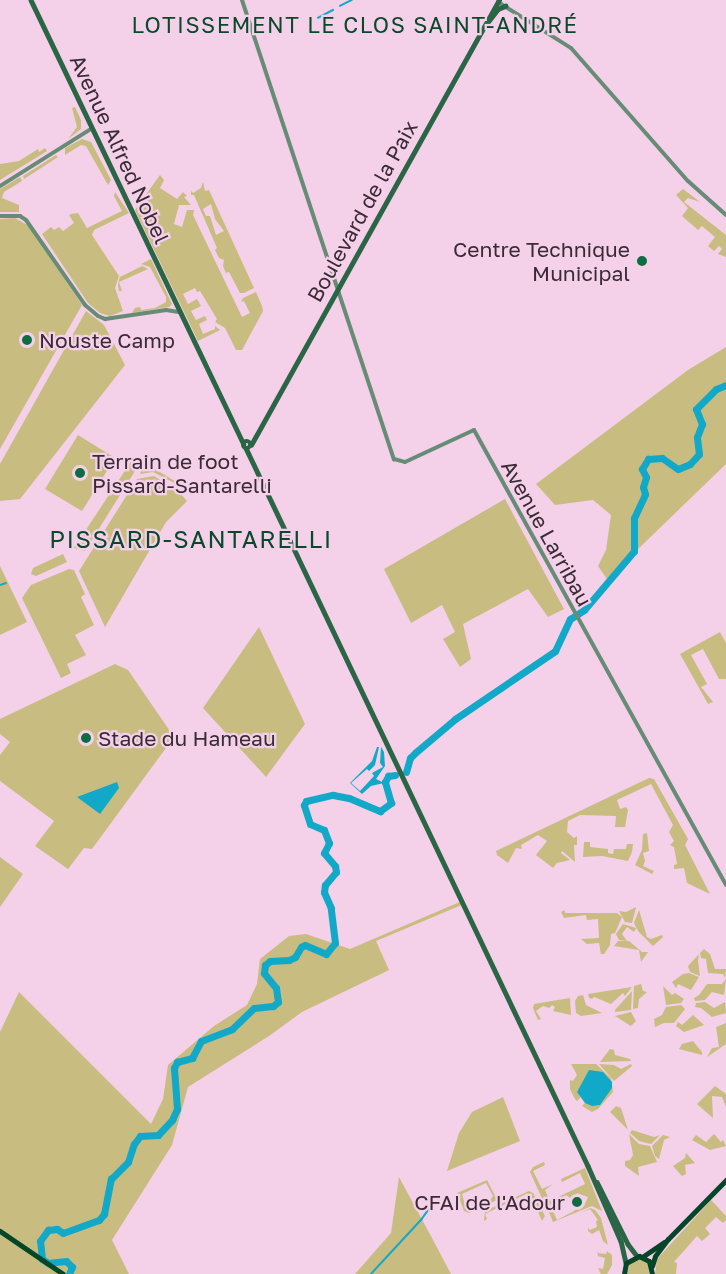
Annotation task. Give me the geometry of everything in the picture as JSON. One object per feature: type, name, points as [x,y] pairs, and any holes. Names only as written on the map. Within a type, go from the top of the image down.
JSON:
[{"type":"main road","name":"Avenue Alfred Nobel","points":[[31,0],[179,312],[248,446],[588,1166]]},
{"type":"main road","name":"Boulevard de la Paix","points":[[248,446],[255,438],[484,24],[499,1]]},
{"type":"main road","points":[[484,24],[489,23],[498,9],[505,6]]},
{"type":"main road","points":[[588,1166],[628,1244],[652,1266]]},
{"type":"main road","points":[[588,1166],[621,1241],[626,1263],[624,1274]]},
{"type":"main road","points":[[652,1274],[655,1256],[668,1239],[726,1180]]},
{"type":"main road","points":[[0,1231],[63,1274]]},
{"type":"main road","points":[[626,1263],[668,1239]]},
{"type":"street","points":[[242,0],[338,287]]},
{"type":"street","points":[[499,1],[571,48],[688,181],[726,215]]},
{"type":"street","points":[[0,186],[91,129]]},
{"type":"street","points":[[0,216],[20,216],[26,220],[85,305],[98,316],[105,319],[166,310],[179,312]]},
{"type":"street","name":"Avenue Larribau","points":[[338,287],[394,459],[405,462],[467,431],[474,430],[726,885]]},
{"type":"shaded area","points":[[75,107],[81,120],[81,129],[68,139],[77,127],[72,108]]},
{"type":"shaded area","points":[[82,139],[91,142],[111,180],[108,185],[86,146],[81,145],[65,155],[65,148]]},
{"type":"shaded area","points":[[45,148],[47,151],[0,180],[0,164],[19,161],[38,149],[39,152]]},
{"type":"shaded area","points":[[56,155],[58,157],[24,179],[23,176]]},
{"type":"shaded area","points":[[160,175],[164,180],[160,188],[177,199],[183,192],[187,196],[184,197],[191,205],[179,205],[174,224],[182,227],[187,210],[194,210],[193,215],[242,317],[250,313],[244,301],[241,302],[243,298],[256,292],[263,311],[242,350],[236,350],[225,328],[215,322],[217,319],[200,291],[197,292],[195,288],[183,294],[188,304],[197,299],[201,306],[191,311],[196,320],[205,316],[207,320],[199,324],[203,334],[215,329],[215,326],[220,330],[198,341],[135,210]]},
{"type":"shaded area","points":[[20,177],[22,181],[4,192],[2,198],[19,205],[19,212],[0,212],[0,189]]},
{"type":"shaded area","points":[[203,182],[205,191],[209,190],[254,288],[244,293],[240,293],[229,272],[226,273],[223,266],[224,260],[219,258],[215,250],[217,248],[194,195],[191,195],[191,191],[193,193],[201,188]],"holes":[[[211,204],[215,219],[224,231],[216,235],[210,216],[206,216],[203,209]]]},
{"type":"shaded area","points":[[683,189],[700,202],[688,198],[684,202],[726,235],[726,257],[718,254],[722,249],[719,246],[714,251],[708,246],[715,237],[702,226],[698,230],[682,216],[688,208],[676,195]]},
{"type":"shaded area","points":[[115,192],[129,213],[94,230],[92,235],[119,276],[115,288],[123,311],[110,316],[100,313],[88,303],[42,234],[51,227],[54,230],[59,227],[63,231],[74,223],[69,215],[71,214],[78,213],[87,228],[122,211],[114,196]]},
{"type":"shaded area","points":[[15,218],[29,226],[82,305],[0,449],[0,219]]},
{"type":"shaded area","points":[[151,259],[172,304],[169,307],[132,313],[135,308],[140,307],[141,310],[155,308],[166,302],[166,297],[150,267],[141,264]]},
{"type":"shaded area","points":[[142,266],[148,269],[119,282],[122,291],[119,291],[118,285],[120,277]]},
{"type":"shaded area","points":[[86,311],[104,325],[125,365],[20,499],[0,501],[0,464]]},
{"type":"shaded area","points":[[726,347],[726,464],[607,579],[598,566],[606,550],[611,515],[593,500],[555,505],[536,484],[688,370]]},
{"type":"shaded area","name":"Terrain de foot Pissard-Santarelli","points":[[78,435],[115,458],[82,511],[45,489]]},
{"type":"shaded area","points":[[132,460],[140,463],[85,551],[74,548]]},
{"type":"shaded area","points":[[148,465],[184,488],[153,472],[140,474],[143,466]]},
{"type":"shaded area","points":[[154,476],[179,492],[187,501],[166,522],[105,627],[79,571],[137,479]]},
{"type":"shaded area","points":[[505,499],[564,609],[548,617],[528,589],[463,624],[471,659],[460,667],[443,639],[455,632],[442,605],[411,623],[384,569]]},
{"type":"shaded area","points":[[63,554],[67,562],[36,576],[31,574],[33,568]]},
{"type":"shaded area","points":[[0,566],[27,622],[0,635]]},
{"type":"shaded area","points":[[69,569],[74,570],[85,594],[81,597],[94,625],[75,635],[86,655],[67,664],[71,673],[61,678],[22,598],[31,585]]},
{"type":"shaded area","points":[[259,627],[305,724],[266,777],[203,708]]},
{"type":"shaded area","points":[[720,632],[726,643],[726,679],[719,679],[703,649],[691,655],[707,684],[701,687],[713,702],[708,704],[680,654]]},
{"type":"shaded area","points":[[115,664],[128,670],[174,737],[92,849],[84,848],[68,869],[35,846],[54,821],[0,781],[0,755],[10,742],[0,734],[0,719]]},
{"type":"shaded area","points":[[649,778],[654,779],[688,839],[685,845],[710,894],[687,883],[684,868],[674,869],[674,865],[677,864],[674,847],[670,845],[674,841],[669,832],[673,825],[651,784],[617,800],[620,809],[626,807],[628,810],[625,827],[615,827],[616,816],[580,815],[568,821],[567,832],[574,838],[577,836],[577,845],[574,845],[575,862],[562,851],[561,853],[570,860],[557,863],[553,868],[536,855],[547,841],[538,835],[521,845],[522,849],[516,848],[508,863],[497,855],[496,851]]},
{"type":"shaded area","points":[[647,833],[649,851],[643,853],[645,861],[643,866],[654,871],[652,874],[635,865],[642,850],[643,834]]},
{"type":"shaded area","points":[[584,842],[590,842],[590,847],[608,849],[608,853],[613,854],[614,849],[626,849],[627,844],[633,844],[628,861],[602,856],[583,857]]},
{"type":"shaded area","points":[[0,857],[23,874],[0,907]]},
{"type":"shaded area","points":[[462,901],[464,904],[376,941],[389,970],[302,1012],[269,1036],[188,1087],[172,1145],[112,1240],[129,1274],[0,1274],[0,1032],[19,992],[151,1124],[163,1099],[168,1065],[214,1026],[247,1005],[257,984],[260,959],[289,936],[306,934],[350,949]]},
{"type":"shaded area","points":[[636,907],[632,923],[625,922],[619,911],[626,912]]},
{"type":"shaded area","points":[[565,910],[565,913],[617,913],[622,917],[615,933],[611,934],[610,945],[604,954],[601,954],[599,943],[587,944],[581,939],[599,938],[598,919],[587,920],[586,915],[564,918],[561,912]]},
{"type":"shaded area","points":[[639,910],[647,937],[651,939],[662,935],[663,937],[653,946],[638,931],[634,923]]},
{"type":"shaded area","points":[[623,924],[636,928],[634,932],[627,927],[622,934],[627,941],[619,940],[616,934]]},
{"type":"shaded area","points":[[618,941],[629,941],[642,952],[648,952],[641,962],[639,950],[614,946]]},
{"type":"shaded area","points":[[704,949],[710,954],[715,969],[726,969],[725,978],[723,974],[708,973],[706,959],[701,958],[700,953]]},
{"type":"shaded area","points":[[699,954],[700,976],[690,972],[688,966]]},
{"type":"shaded area","points":[[689,973],[699,977],[691,990],[678,984],[676,988],[672,982],[683,974]]},
{"type":"shaded area","points":[[726,979],[724,995],[712,992],[705,1000],[695,1001],[694,998],[707,984],[722,984]]},
{"type":"shaded area","points":[[641,984],[643,991],[647,992],[639,999],[638,1008],[633,1009],[634,986]]},
{"type":"shaded area","points":[[663,986],[672,995],[675,993],[684,999],[681,1003],[666,1005]]},
{"type":"shaded area","points":[[632,987],[625,996],[623,993],[611,1004],[594,997],[589,998],[588,994]]},
{"type":"shaded area","points":[[632,991],[631,1010],[615,1012],[615,1010]]},
{"type":"shaded area","points":[[583,995],[586,1005],[602,1013],[581,1016],[576,1013],[575,1001],[578,996]]},
{"type":"shaded area","points":[[570,998],[571,1015],[553,1011],[555,1007],[552,1005],[549,1008],[543,1006],[536,1011],[541,1019],[538,1020],[533,1008],[534,1004]]},
{"type":"shaded area","points":[[705,1002],[714,1008],[725,1002],[726,1013],[712,1017],[701,1008],[695,1007],[696,1003]]},
{"type":"shaded area","points":[[681,1005],[685,1009],[674,1023],[664,1023],[655,1027],[654,1019],[662,1015],[666,1007]]},
{"type":"shaded area","points":[[631,1012],[636,1021],[631,1026],[615,1016]]},
{"type":"shaded area","points":[[693,1015],[704,1025],[684,1032],[676,1026],[678,1022],[682,1025]]},
{"type":"shaded area","points":[[726,1023],[726,1044],[707,1057],[712,1048],[719,1047],[716,1027]]},
{"type":"shaded area","points":[[693,1041],[702,1055],[679,1049],[682,1044]]},
{"type":"shaded area","points":[[610,1049],[614,1050],[615,1055],[631,1061],[600,1062]]},
{"type":"shaded area","points":[[571,1064],[596,1064],[611,1078],[613,1092],[598,1109],[592,1112],[582,1106],[585,1103],[581,1088],[577,1091],[581,1097],[577,1101],[575,1099],[570,1089],[570,1080],[573,1081],[577,1075]]},
{"type":"shaded area","points":[[599,1064],[614,1065],[621,1069],[631,1064],[632,1066],[614,1081]]},
{"type":"shaded area","points":[[715,1086],[726,1094],[726,1107],[722,1097],[712,1096],[713,1118],[697,1104]]},
{"type":"shaded area","points":[[503,1097],[520,1141],[447,1171],[459,1133],[472,1112]]},
{"type":"shaded area","points":[[616,1106],[621,1108],[628,1130],[610,1112]]},
{"type":"shaded area","points":[[632,1130],[654,1137],[660,1135],[651,1144],[639,1141],[630,1133]]},
{"type":"shaded area","points":[[629,1134],[639,1144],[650,1146],[657,1162],[638,1167],[639,1176],[625,1166],[625,1161],[630,1160],[633,1155]]},
{"type":"shaded area","points":[[714,1134],[721,1142],[723,1140],[726,1146],[710,1150],[692,1140],[696,1135],[706,1142]]},
{"type":"shaded area","points":[[663,1135],[670,1137],[664,1140],[659,1159],[655,1156],[652,1146]]},
{"type":"shaded area","points":[[686,1153],[695,1163],[685,1165],[686,1174],[682,1176],[673,1166],[685,1158]]},
{"type":"shaded area","points":[[544,1162],[545,1165],[533,1171],[542,1189],[553,1184],[545,1190],[550,1201],[585,1184],[580,1173],[562,1182],[561,1179],[585,1168],[602,1211],[592,1206],[553,1222],[548,1210],[552,1209],[557,1220],[574,1211],[577,1208],[575,1203],[584,1206],[588,1197],[577,1193],[573,1200],[566,1195],[546,1207],[530,1172],[533,1167]]},
{"type":"shaded area","points":[[399,1177],[451,1274],[355,1274],[391,1233]]},
{"type":"shaded area","points":[[487,1180],[497,1200],[487,1205],[493,1196],[486,1183],[462,1194],[466,1209],[481,1204],[482,1207],[469,1213],[464,1211],[457,1193]]},
{"type":"shaded area","points":[[529,1191],[533,1193],[545,1216],[542,1221],[531,1196],[526,1194],[485,1214],[487,1219],[484,1221],[485,1211]]},
{"type":"shaded area","points":[[711,1200],[726,1216],[726,1220],[723,1223],[716,1217],[705,1228],[710,1234],[702,1241],[697,1236],[674,1262],[677,1263],[676,1274],[655,1274],[657,1259]]},
{"type":"shaded area","points":[[590,1208],[595,1210],[601,1218],[608,1245],[603,1241],[599,1230],[592,1234],[588,1231],[588,1228],[590,1230],[597,1227],[596,1221],[598,1220],[590,1209],[581,1213]]},
{"type":"shaded area","points":[[597,1250],[598,1253],[606,1254],[607,1251],[612,1255],[612,1265],[607,1274],[601,1274],[598,1268],[603,1269],[605,1258],[598,1256]]},
{"type":"shaded area","points":[[640,1259],[648,1264],[649,1274],[627,1274],[630,1262]]},
{"type":"water","points":[[377,747],[381,747],[384,752],[385,766],[376,779],[384,783],[371,786],[362,794],[350,783],[372,761]]},
{"type":"water","points":[[117,782],[119,788],[100,814],[77,797]]},
{"type":"water","points":[[589,1070],[603,1072],[612,1082],[612,1088],[600,1105],[592,1106],[585,1103],[577,1092]]},
{"type":"pier","points":[[379,747],[381,747],[380,763],[383,767],[372,773],[374,776],[360,791],[351,783],[375,765]]},
{"type":"waterway","points":[[340,6],[352,0]]},
{"type":"waterway","points":[[318,18],[333,10]]},
{"type":"waterway","points":[[406,772],[410,758],[455,719],[555,651],[570,619],[584,610],[634,551],[634,518],[645,494],[643,487],[646,477],[642,469],[648,459],[662,458],[678,469],[690,464],[699,454],[697,437],[702,424],[696,409],[716,389],[726,385]]},
{"type":"waterway","points":[[0,585],[6,583]]},
{"type":"waterway","points":[[69,1274],[72,1267],[66,1261],[48,1263],[42,1259],[40,1241],[48,1230],[57,1229],[63,1233],[99,1220],[104,1214],[111,1179],[128,1162],[134,1144],[140,1136],[158,1135],[172,1120],[177,1109],[174,1068],[177,1062],[192,1058],[201,1041],[232,1029],[254,1008],[273,1006],[278,1002],[276,988],[264,973],[265,965],[270,961],[289,960],[295,957],[305,945],[326,954],[335,943],[331,908],[324,892],[325,885],[336,872],[335,866],[324,853],[329,843],[324,830],[310,824],[304,805],[306,801],[333,795],[349,798],[380,811],[391,803],[385,782],[388,776],[395,775]]},
{"type":"waterway","points":[[371,1274],[421,1220],[436,1199]]},
{"type":"place","name":"Centre Technique Municipal","points":[[642,261]]},
{"type":"place","name":"Nouste Camp","points":[[27,340]]},
{"type":"place","name":"Terrain de foot Pissard-Santarelli","points":[[80,473]]},
{"type":"place","name":"Stade du Hameau","points":[[86,738]]},
{"type":"place","name":"CFAI de l'Adour","points":[[577,1202]]},
{"type":"district","name":"LOTISSEMENT LE CLOS SAINT-ANDRÉ","points":[[355,25]]},
{"type":"district","name":"PISSARD-SANTARELLI","points":[[191,539]]}]
